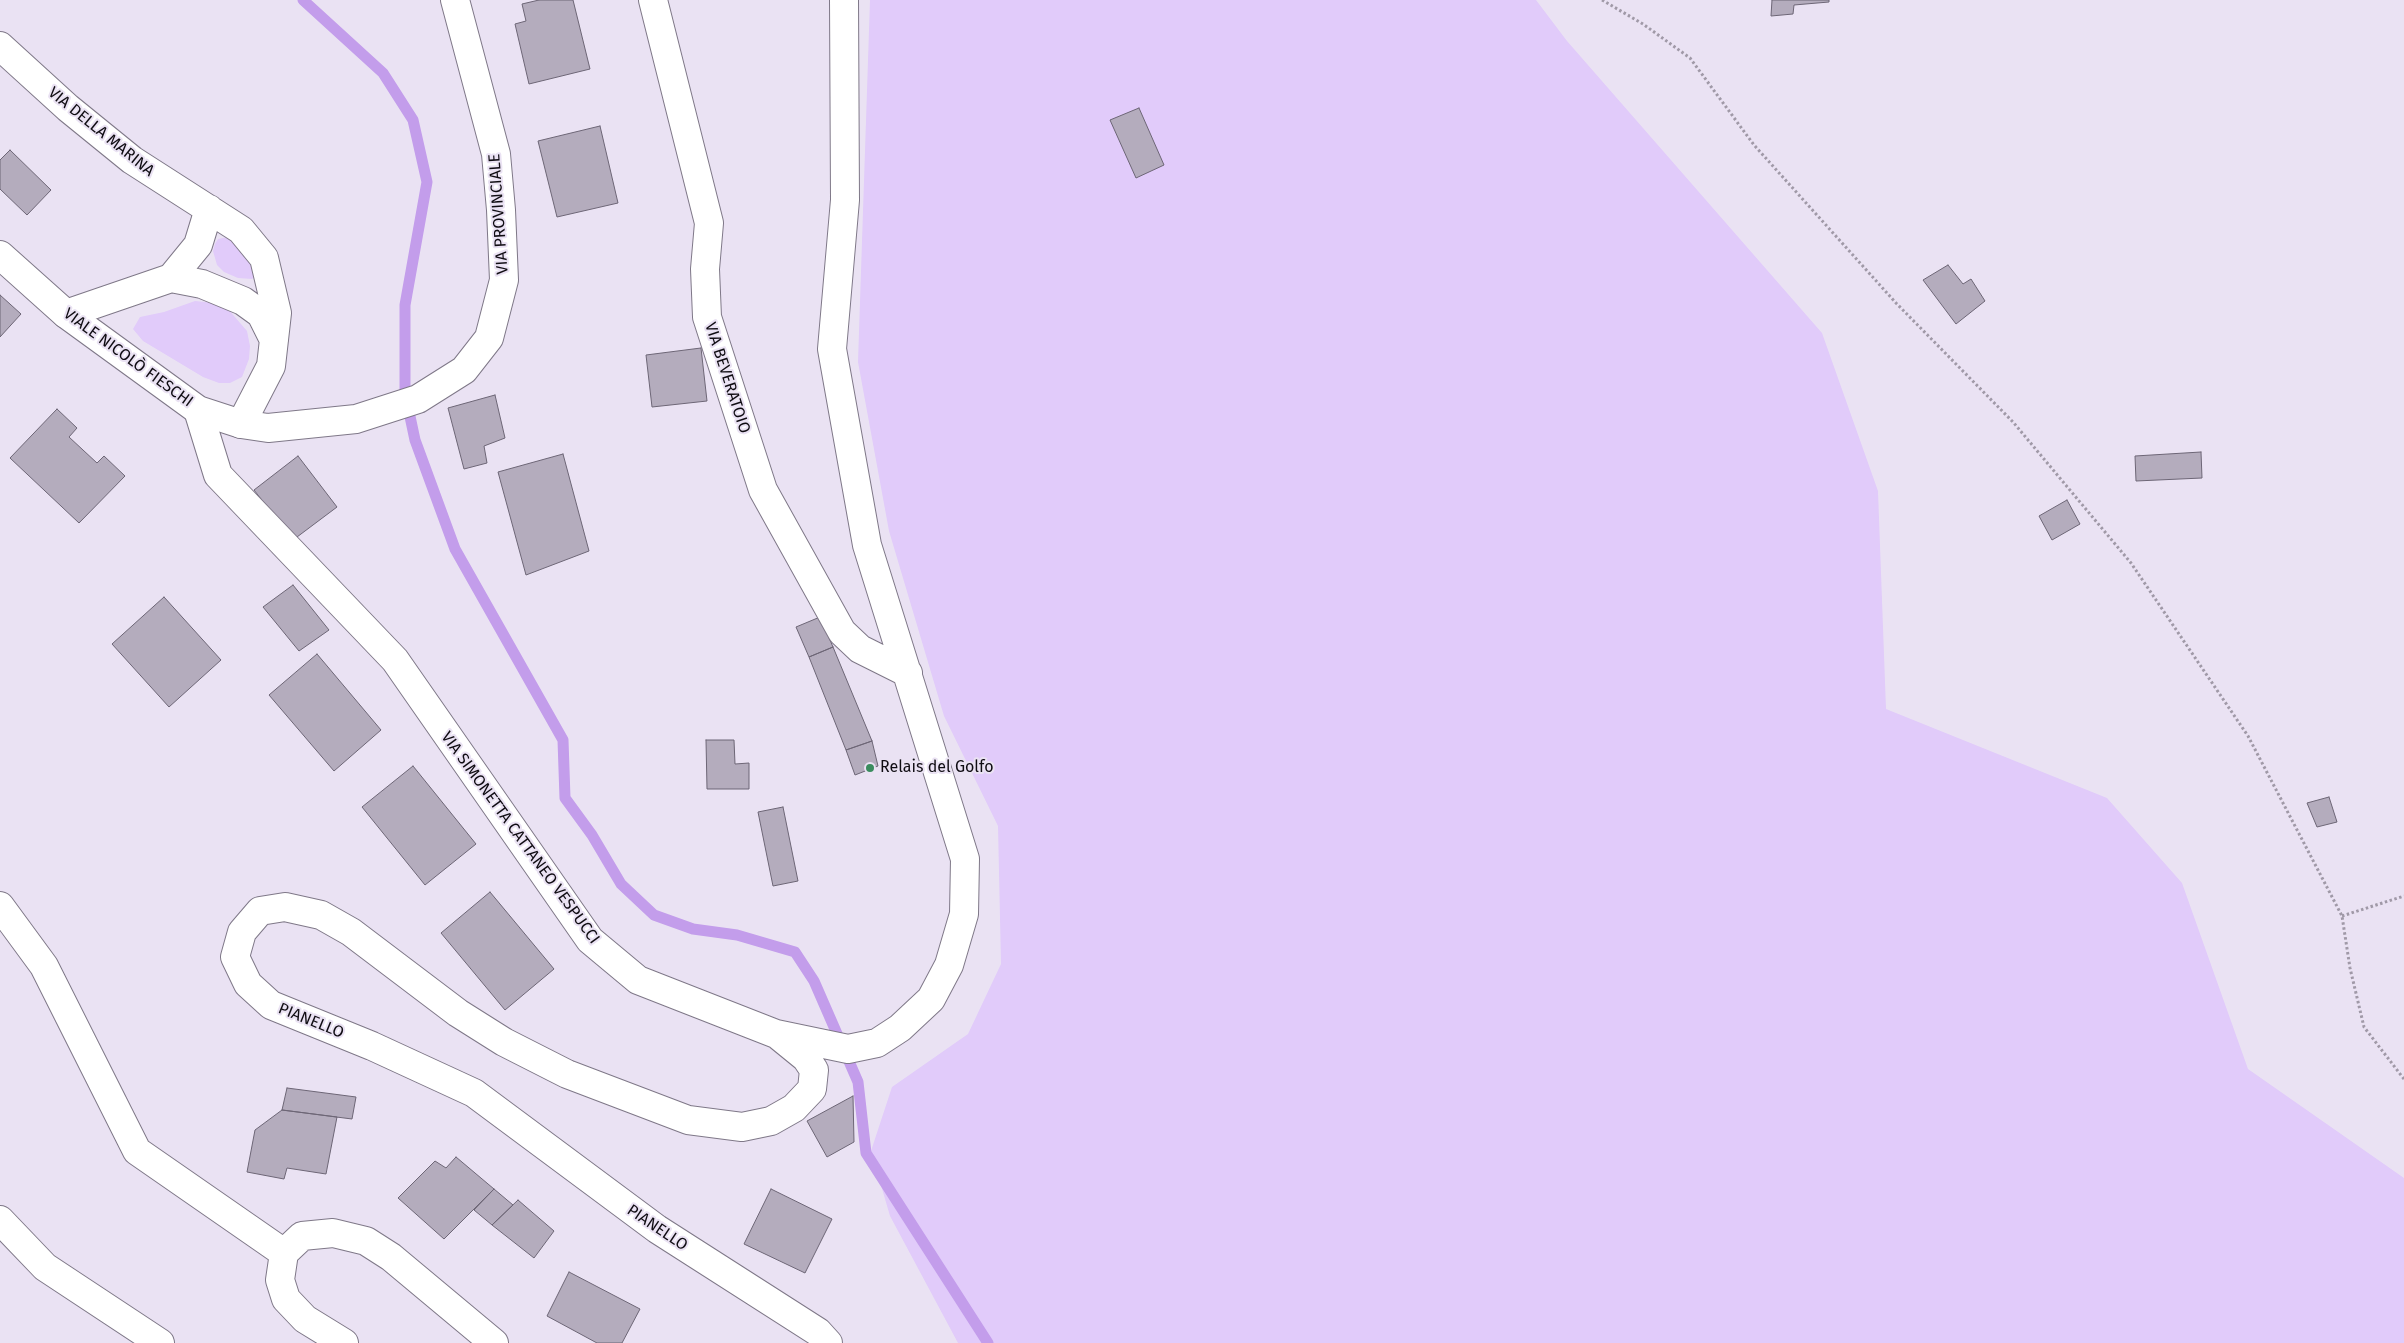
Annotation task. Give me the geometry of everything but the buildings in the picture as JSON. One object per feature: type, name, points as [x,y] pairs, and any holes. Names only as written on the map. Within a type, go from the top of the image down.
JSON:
[{"type":"street","name":"VIA PROVINCIALE","points":[[391,407],[418,399],[464,370],[490,338],[504,280],[496,154],[455,0]]},
{"type":"street","name":"VIA BEVERATOIO","points":[[653,0],[709,223],[705,269],[707,317],[763,490],[842,632],[860,649],[908,674]]},
{"type":"street","name":"VIA SIMONETTA CATTANEO VESPUCCI","points":[[198,410],[218,475],[394,660],[590,940],[638,980],[776,1034],[848,1049],[877,1043],[900,1028],[931,999],[949,965],[964,914],[965,859],[867,544],[832,349],[845,200],[844,0]]},
{"type":"street","name":"VIA DELLA MARINA","points":[[0,46],[68,108],[132,160],[241,230],[264,258],[277,313],[271,366],[241,424]]},
{"type":"street","points":[[171,278],[198,245],[209,209]]},
{"type":"street","name":"VIALE NICOLÒ FIESCHI","points":[[0,255],[66,314],[198,410],[241,424],[268,428],[356,418],[391,407]]},
{"type":"street","points":[[66,314],[140,287],[171,278],[202,284],[243,301],[261,314],[274,340]]},
{"type":"street","points":[[0,906],[44,966],[137,1151],[284,1253]]},
{"type":"street","name":"PIANELLO","points":[[776,1034],[806,1058],[814,1070],[812,1089],[794,1108],[771,1122],[742,1127],[688,1120],[567,1074],[504,1042],[458,1012],[351,932],[321,915],[285,907],[260,911],[242,932],[235,957],[248,984],[271,1005],[372,1046],[474,1093],[657,1229],[818,1332],[828,1343]]},
{"type":"street","points":[[0,1220],[45,1267],[160,1343]]},
{"type":"street","points":[[344,1343],[305,1319],[286,1299],[280,1280],[284,1253],[302,1236],[333,1233],[366,1241],[391,1257],[494,1343]]},
{"type":"path","points":[[1602,0],[1643,24],[1690,58],[1754,145],[1896,303],[2013,422],[2131,563],[2248,736],[2342,916],[2350,968],[2364,1027],[2404,1079]]},
{"type":"path","points":[[2342,916],[2404,896]]},
{"type":"shaded area","points":[[870,0],[1536,0],[1567,41],[1822,333],[1878,491],[1886,709],[2107,798],[2182,883],[2248,1069],[2404,1178],[2404,1343],[958,1343],[890,1216],[871,1151],[892,1087],[968,1034],[1001,964],[998,826],[944,716],[889,531],[858,362]]},
{"type":"shaded area","points":[[228,237],[240,244],[254,269],[255,276],[252,279],[238,278],[224,272],[217,265],[213,251],[215,244],[218,239]]},
{"type":"shaded area","points":[[195,301],[214,303],[228,309],[247,331],[250,346],[249,359],[242,377],[230,383],[219,383],[203,377],[143,341],[133,329],[140,317],[164,312]]},
{"type":"waterway","points":[[303,0],[383,73],[413,120],[427,182],[405,305],[405,393],[415,440],[455,549],[563,740],[565,798],[592,835],[621,884],[654,915],[693,929],[737,935],[795,952],[814,981],[858,1082],[866,1153],[988,1343]]},
{"type":"place","name":"Relais del Golfo","points":[[870,768]]}]
